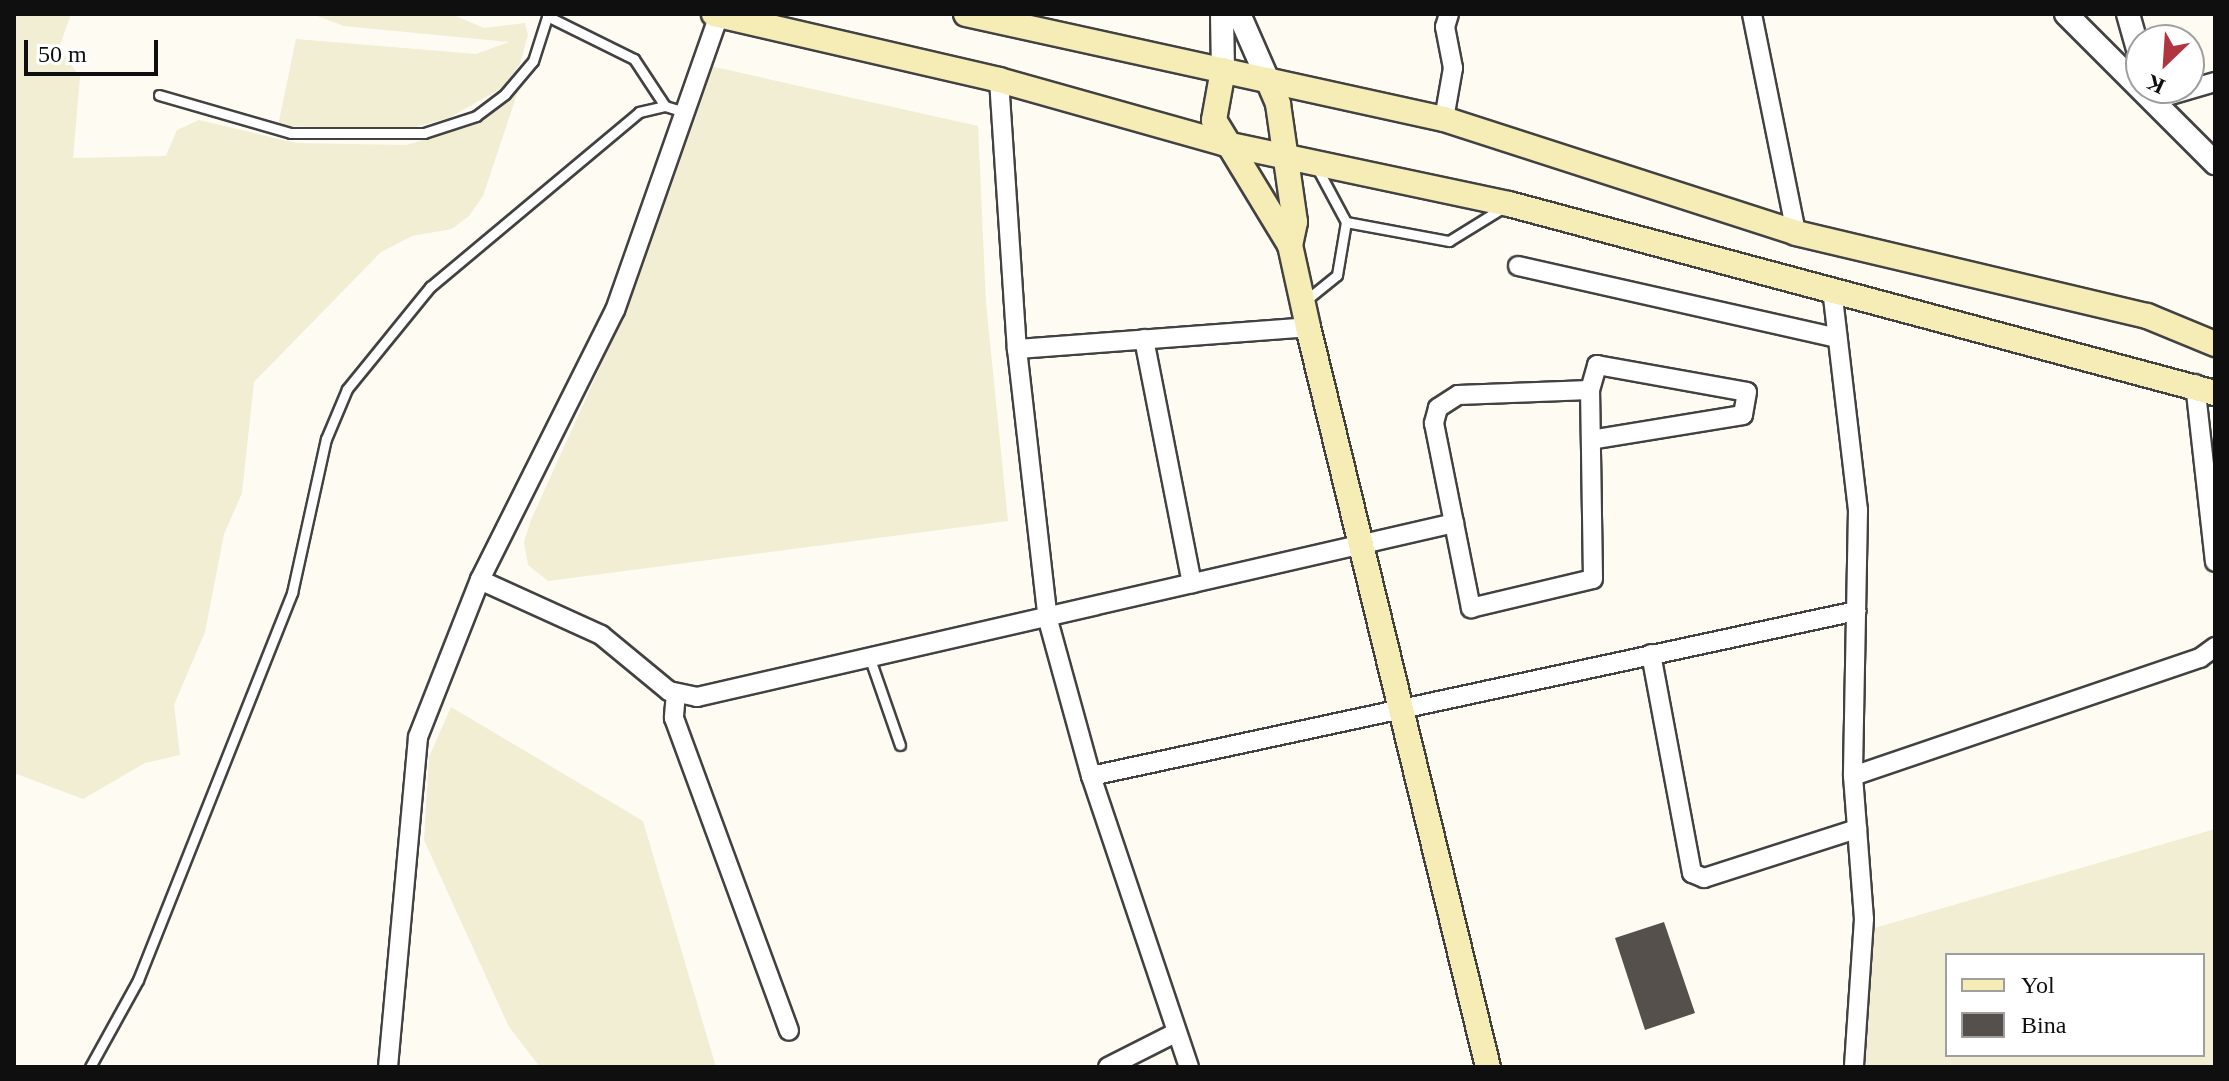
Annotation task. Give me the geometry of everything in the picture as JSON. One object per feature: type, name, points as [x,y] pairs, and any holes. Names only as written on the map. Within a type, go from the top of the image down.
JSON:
[{"type":"main road","points":[[966,14],[996,16],[1444,119],[1796,233],[2147,316],[2215,344]]},
{"type":"main road","points":[[716,15],[999,80],[1226,144],[1509,204],[2205,388]]},
{"type":"main road","points":[[1223,70],[1213,108],[1226,144],[1290,245],[1399,708],[1488,1067]]},
{"type":"main road","points":[[1268,80],[1278,104],[1295,222],[1290,245]]},
{"type":"street","points":[[1222,14],[1223,70]]},
{"type":"street","points":[[1239,14],[1268,80]]},
{"type":"street","points":[[1444,119],[1453,68],[1445,27],[1449,14]]},
{"type":"street","points":[[1752,14],[1796,233]]},
{"type":"street","points":[[2066,14],[2125,70]]},
{"type":"street","points":[[388,1067],[418,737],[480,580],[615,310],[716,15]]},
{"type":"street","points":[[999,80],[1017,349],[1048,620],[1091,776],[1189,1067]]},
{"type":"street","points":[[2160,104],[2215,163]]},
{"type":"street","points":[[1518,266],[1837,338]]},
{"type":"street","points":[[1832,289],[1858,510],[1853,776],[1864,919],[1854,1067]]},
{"type":"street","points":[[1017,349],[1144,339],[1305,315]]},
{"type":"street","points":[[1144,339],[1192,583]]},
{"type":"street","points":[[1590,390],[1458,395],[1443,401],[1434,423],[1471,608],[1593,579],[1590,390],[1597,365],[1747,392],[1743,415],[1591,440]]},
{"type":"street","points":[[2205,388],[2215,562]]},
{"type":"street","points":[[480,580],[601,635],[676,693],[697,697],[1048,620],[1360,540],[1454,523]]},
{"type":"street","points":[[1091,776],[1856,611]]},
{"type":"street","points":[[1853,776],[2200,658],[2215,647]]},
{"type":"street","points":[[1651,654],[1692,873],[1704,878],[1857,829]]},
{"type":"street","points":[[676,693],[674,718],[789,1030]]},
{"type":"street","points":[[1108,1067],[1177,1032]]},
{"type":"lane","points":[[159,95],[291,133],[424,133],[476,116],[505,94],[533,61],[547,15],[634,59],[665,106]]},
{"type":"lane","points":[[90,1067],[138,980],[292,593],[326,439],[347,389],[430,287],[639,112],[665,106],[685,112]]},
{"type":"lane","points":[[1305,315],[1337,275],[1346,222],[1314,163]]},
{"type":"lane","points":[[1346,222],[1449,241],[1509,204]]},
{"type":"lane","points":[[870,659],[900,745]]},
{"type":"shaded area","points":[[14,14],[71,14],[59,48],[80,77],[73,158],[166,156],[177,130],[199,120],[296,143],[406,145],[467,127],[518,91],[483,196],[469,216],[452,229],[412,236],[381,252],[254,382],[242,493],[224,534],[205,632],[174,705],[180,755],[145,763],[83,799],[14,773]]},
{"type":"shaded area","points":[[312,14],[451,14],[484,28],[525,23],[528,35],[520,64],[503,87],[449,118],[407,129],[278,126],[296,39],[476,54],[509,42],[344,26]]},
{"type":"shaded area","points":[[710,66],[978,126],[986,303],[1008,521],[548,581],[528,565],[524,542],[531,520],[619,325]]},
{"type":"shaded area","points":[[451,707],[643,821],[716,1067],[540,1067],[509,1027],[424,840],[429,757]]},
{"type":"shaded area","points":[[2215,829],[2215,1067],[1865,1067],[1871,929]]},
{"type":"building","points":[[1664,922],[1695,1013],[1645,1030],[1615,938]]}]
